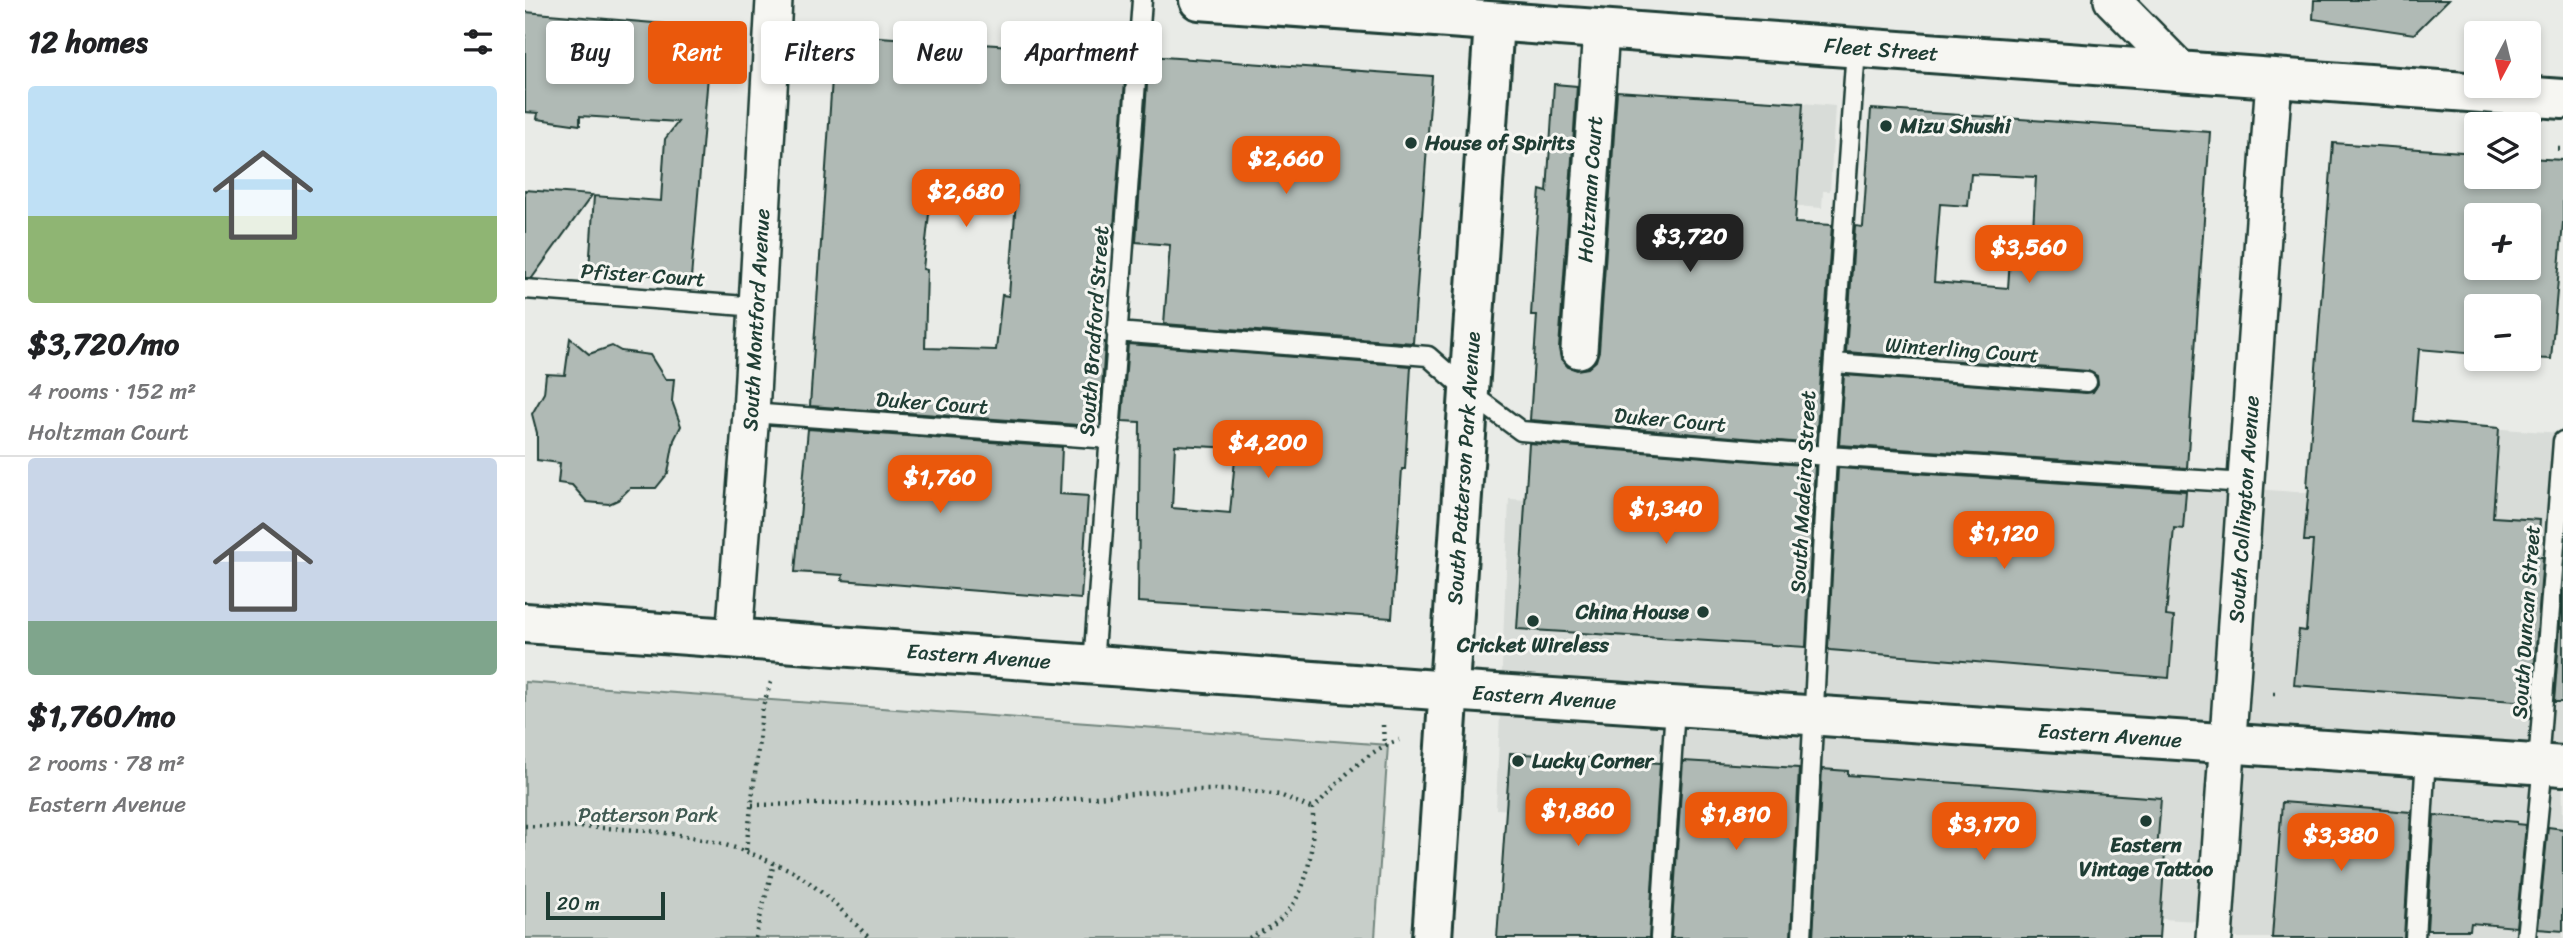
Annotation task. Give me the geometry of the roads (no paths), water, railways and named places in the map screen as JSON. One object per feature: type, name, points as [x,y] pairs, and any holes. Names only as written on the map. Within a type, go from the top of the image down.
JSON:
[{"type":"street","name":"South Montford Avenue","points":[[734,639],[758,307],[774,0]]},
{"type":"street","name":"Fleet Street","points":[[1199,0],[1495,11],[1601,30],[2563,99]]},
{"type":"street","points":[[2112,0],[2183,72]]},
{"type":"street","name":"South Patterson Park Avenue","points":[[1432,938],[1495,11]]},
{"type":"street","name":"Holtzman Court","points":[[1579,350],[1601,30]]},
{"type":"street","name":"South Collington Avenue","points":[[2214,938],[2274,78]]},
{"type":"street","name":"Eastern Avenue","points":[[525,623],[1675,707],[2548,764]]},
{"type":"lane","name":"South Bradford Street","points":[[1093,665],[1142,0]]},
{"type":"lane","name":"South Madeira Street","points":[[1802,938],[1827,456],[1856,48]]},
{"type":"lane","name":"Pfister Court","points":[[525,289],[758,307]]},
{"type":"lane","name":"Duker Court","points":[[1116,332],[1428,356],[1470,393],[1521,431],[1827,456],[2246,482]]},
{"type":"lane","name":"Winterling Court","points":[[1834,363],[2087,382]]},
{"type":"lane","name":"Duker Court","points":[[751,413],[1110,439]]},
{"type":"lane","name":"South Duncan Street","points":[[2526,938],[2548,764],[2563,441]]},
{"type":"lane","points":[[1660,938],[1675,707]]},
{"type":"lane","points":[[2415,938],[2426,757]]},
{"type":"place","name":"Mizu Shushi","points":[[1886,126]]},
{"type":"place","name":"House of Spirits","points":[[1411,143]]},
{"type":"place","name":"China House","points":[[1703,612]]},
{"type":"place","name":"Cricket Wireless","points":[[1533,621]]},
{"type":"place","name":"Lucky Corner","points":[[1518,761]]},
{"type":"place","name":"Eastern Vintage Tattoo","points":[[2146,821]]},
{"type":"park label","name":"Patterson Park","points":[[648,815]]}]
